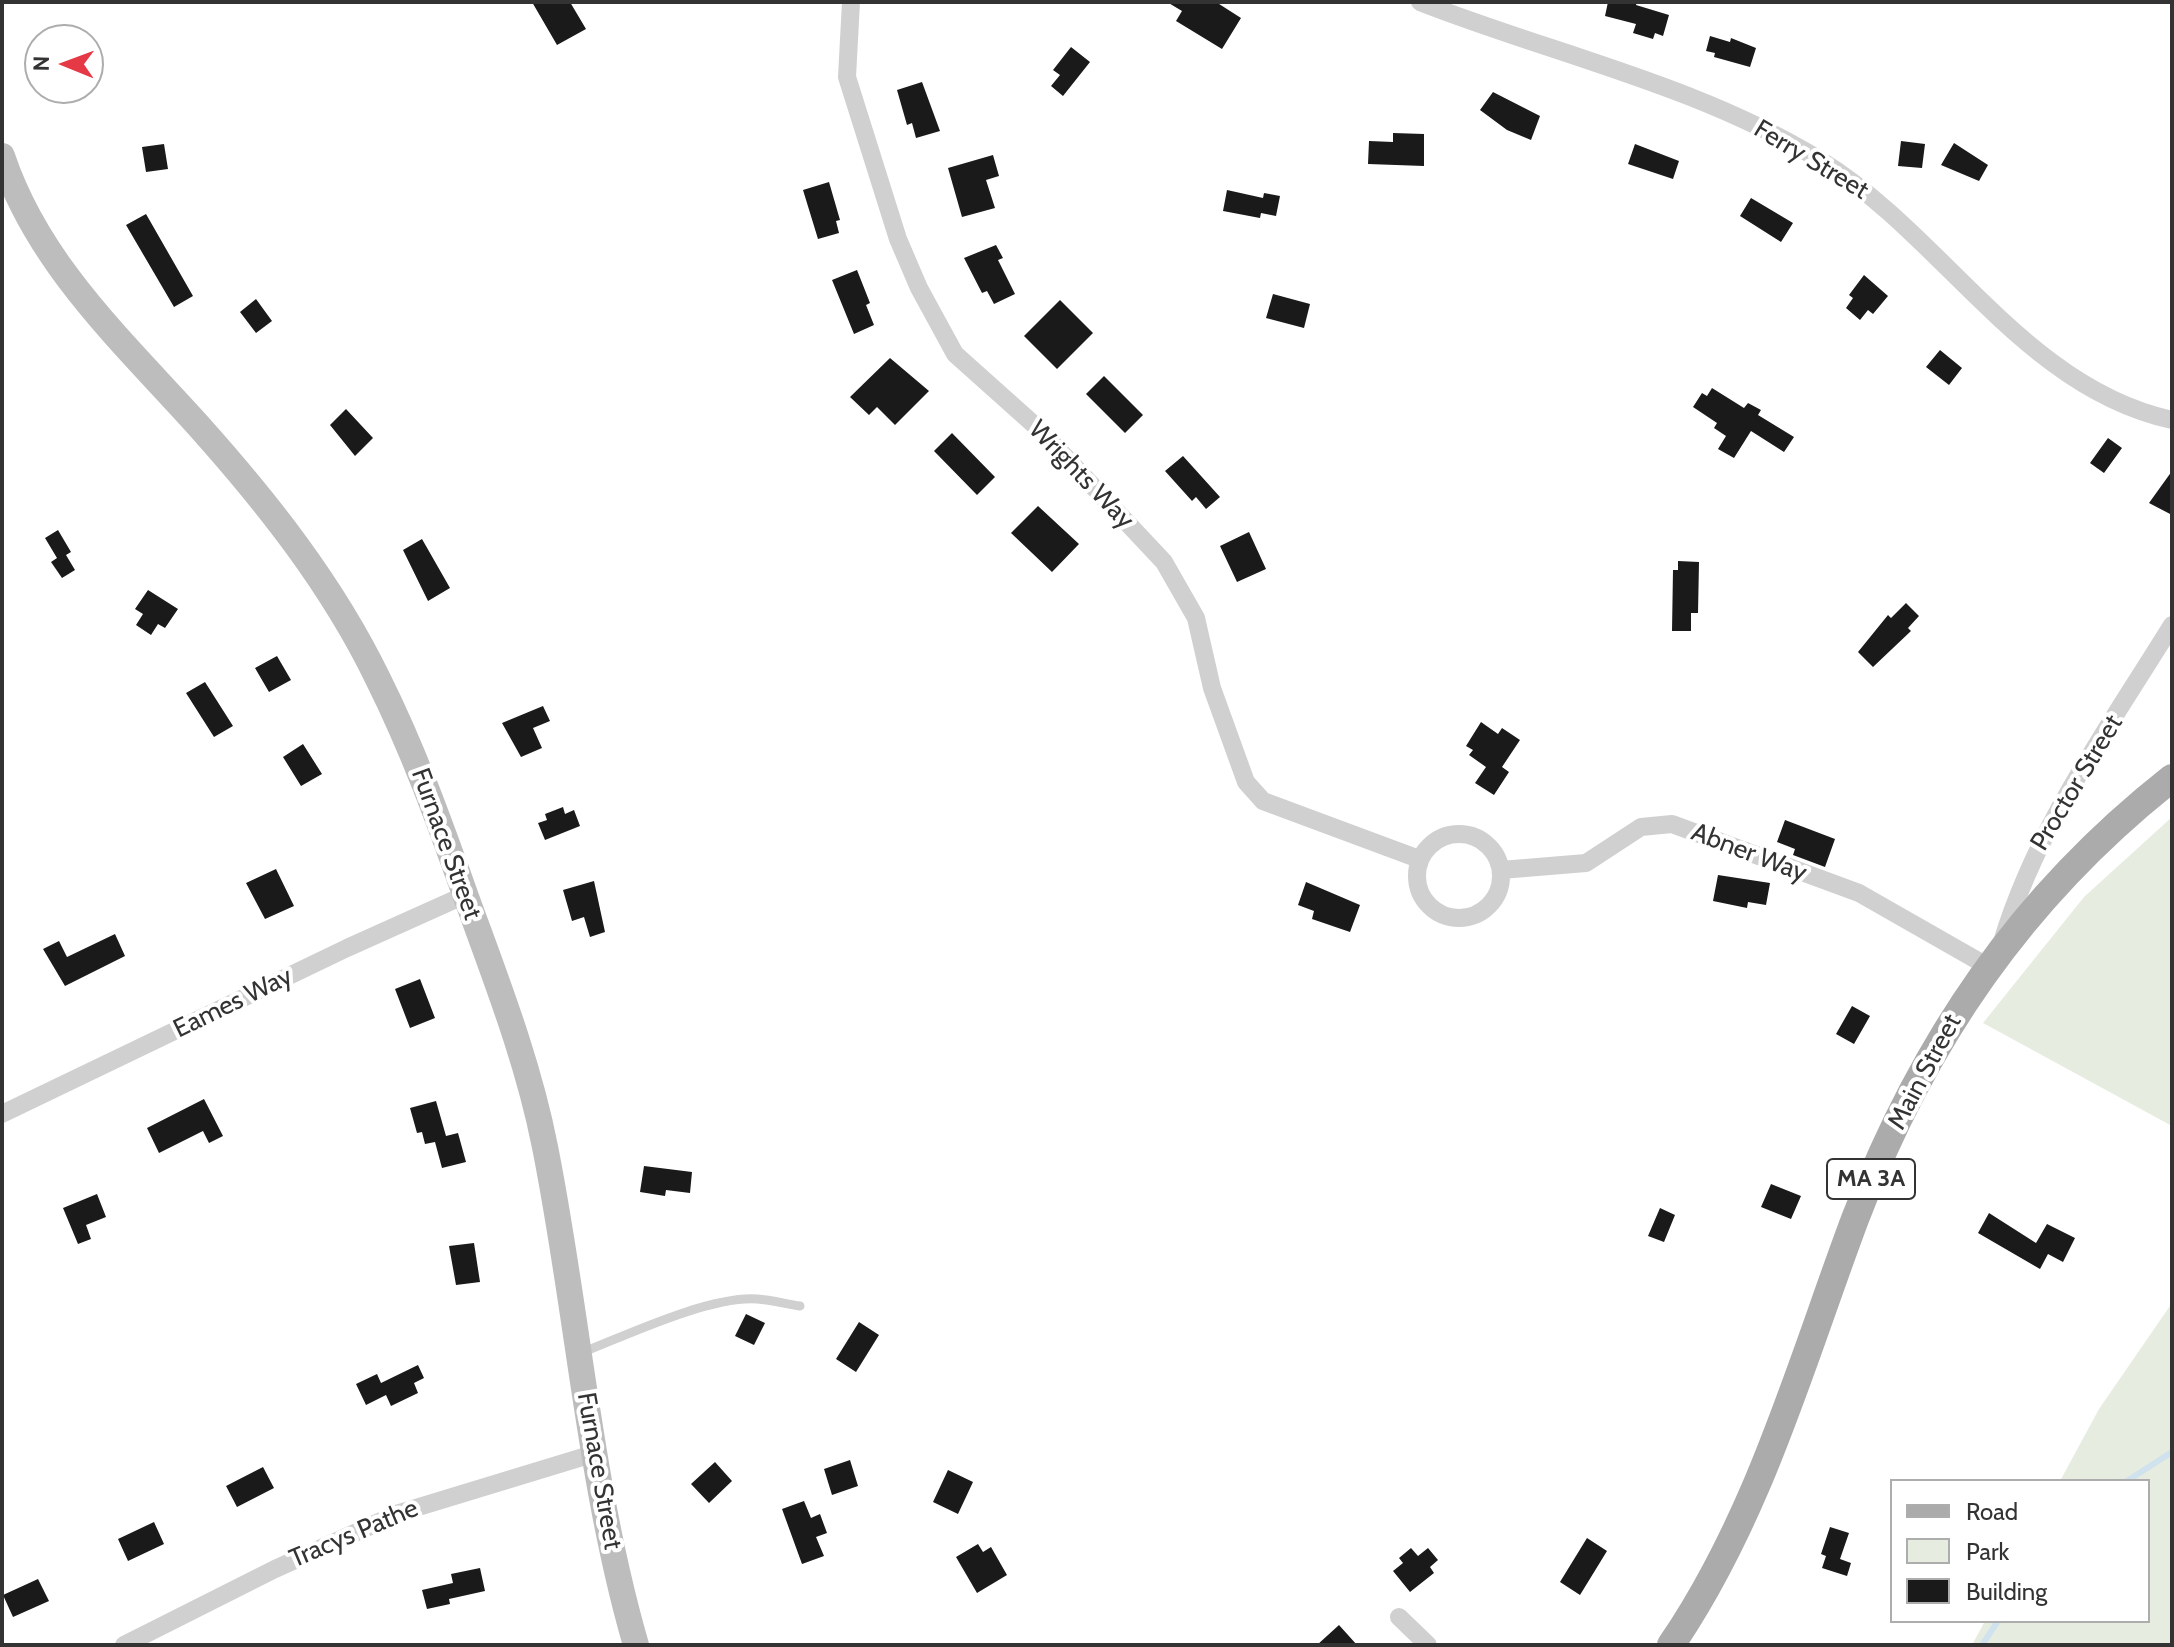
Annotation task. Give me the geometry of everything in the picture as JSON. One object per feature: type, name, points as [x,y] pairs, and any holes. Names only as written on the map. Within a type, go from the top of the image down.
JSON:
[{"type":"main road","name":"Furnace Street","points":[[3,160],[41,237],[86,303],[246,481],[335,600],[365,653],[408,743],[510,1017],[534,1100],[553,1188],[614,1561],[636,1645]]},
{"type":"main road","name":"Main Street","points":[[1671,1645],[1703,1593],[1741,1520],[1890,1136],[1946,1029],[1994,958],[2075,863],[2172,778]]},
{"type":"street","name":"Wrights Way","points":[[851,2],[847,77],[898,239],[919,288],[955,354],[1040,430],[1164,562],[1196,618],[1212,688],[1246,782],[1263,801],[1419,859]]},
{"type":"street","name":"Ferry Street","points":[[1420,2],[1663,87],[1793,143],[1880,203],[1985,303],[2046,355],[2111,398],[2172,420]]},
{"type":"street","name":"Ferry Street","points":[[2146,413],[2172,436]]},
{"type":"street","name":"Proctor Street","points":[[1994,958],[2025,874],[2045,832],[2172,625]]},
{"type":"street","name":"Abner Way","points":[[1501,870],[1586,863],[1641,827],[1672,824],[1859,893],[1994,958]]},
{"type":"street","points":[[1464,833],[1485,842],[1493,850],[1501,870],[1498,892],[1485,910],[1464,918],[1453,918],[1433,910],[1419,892],[1416,870],[1419,859],[1442,836],[1464,833]]},
{"type":"street","name":"Eames Way","points":[[2,1114],[347,948],[465,895]]},
{"type":"street","name":"Tracys Pathe","points":[[124,1645],[266,1573],[399,1513],[596,1453]]},
{"type":"street","points":[[1399,1617],[1428,1645]]},
{"type":"lane","points":[[579,1354],[660,1322],[733,1301],[757,1299],[800,1306]]},
{"type":"green space","points":[[2172,817],[2172,1126],[1983,1023],[2084,897]]},
{"type":"green space","points":[[2172,1303],[2172,1645],[1972,1645],[1984,1623],[2150,1623],[2150,1479],[2061,1479],[2099,1409]]},
{"type":"building","points":[[532,2],[570,2],[586,29],[557,45]]},
{"type":"building","points":[[1167,2],[1216,2],[1241,18],[1222,49],[1176,21],[1182,11]]},
{"type":"building","points":[[1608,2],[1637,2],[1636,5],[1669,15],[1663,36],[1655,33],[1653,39],[1633,33],[1636,24],[1605,16]]},
{"type":"building","points":[[1710,36],[1730,42],[1731,38],[1756,48],[1750,67],[1714,57],[1715,53],[1706,51]]},
{"type":"building","points":[[1071,47],[1090,62],[1063,96],[1051,86],[1060,75],[1053,70]]},
{"type":"building","points":[[922,82],[940,131],[916,138],[912,123],[907,125],[897,90]]},
{"type":"building","points":[[1493,92],[1540,116],[1531,140],[1507,130],[1480,110]]},
{"type":"building","points":[[1393,133],[1424,134],[1424,166],[1368,164],[1369,141],[1393,142]]},
{"type":"building","points":[[1901,141],[1925,144],[1922,168],[1898,166]]},
{"type":"building","points":[[1954,143],[1988,165],[1979,181],[1941,165]]},
{"type":"building","points":[[164,144],[168,169],[146,172],[142,147]]},
{"type":"building","points":[[1635,144],[1679,161],[1673,179],[1628,164]]},
{"type":"building","points":[[993,155],[999,176],[986,180],[995,208],[962,217],[948,168]]},
{"type":"building","points":[[829,182],[840,220],[836,221],[839,233],[818,239],[803,190]]},
{"type":"building","points":[[1227,190],[1263,198],[1264,193],[1280,196],[1276,216],[1261,213],[1260,218],[1223,211]]},
{"type":"building","points":[[1751,198],[1793,223],[1781,242],[1740,216]]},
{"type":"building","points":[[146,214],[193,296],[174,307],[126,225]]},
{"type":"building","points":[[996,245],[1003,258],[998,260],[1015,294],[994,304],[987,291],[982,293],[964,258]]},
{"type":"building","points":[[857,270],[870,303],[866,305],[874,325],[854,334],[832,280]]},
{"type":"building","points":[[1864,275],[1888,296],[1873,314],[1868,310],[1860,320],[1846,308],[1853,298],[1849,295]]},
{"type":"building","points":[[1273,294],[1310,304],[1304,328],[1266,318]]},
{"type":"building","points":[[256,299],[272,321],[256,333],[240,312]]},
{"type":"building","points":[[1060,300],[1093,333],[1057,369],[1024,336]]},
{"type":"building","points":[[1940,350],[1962,368],[1949,385],[1926,367]]},
{"type":"building","points":[[890,358],[929,391],[895,425],[877,407],[869,415],[850,397]]},
{"type":"building","points":[[1104,376],[1143,415],[1125,433],[1086,394]]},
{"type":"building","points":[[1712,388],[1744,408],[1748,403],[1761,410],[1758,415],[1794,437],[1784,452],[1751,431],[1734,458],[1718,449],[1726,436],[1714,428],[1717,423],[1693,407],[1702,393],[1707,396]]},
{"type":"building","points":[[346,409],[373,438],[355,456],[330,425]]},
{"type":"building","points":[[952,433],[995,477],[977,495],[934,451]]},
{"type":"building","points":[[2108,438],[2122,448],[2104,473],[2090,463]]},
{"type":"building","points":[[1183,456],[1220,497],[1206,509],[1196,497],[1192,501],[1165,471]]},
{"type":"building","points":[[2172,471],[2172,515],[2149,503]]},
{"type":"building","points":[[1038,506],[1079,544],[1052,572],[1011,533]]},
{"type":"building","points":[[58,530],[71,552],[66,555],[75,570],[62,578],[51,562],[57,558],[45,538]]},
{"type":"building","points":[[1249,532],[1266,569],[1237,582],[1220,546]]},
{"type":"building","points":[[422,539],[450,588],[428,601],[403,550]]},
{"type":"building","points":[[1678,561],[1699,562],[1698,613],[1691,613],[1691,631],[1672,631],[1673,570],[1678,570]]},
{"type":"building","points":[[148,590],[178,609],[165,628],[158,624],[151,635],[136,625],[143,614],[135,609]]},
{"type":"building","points":[[1906,603],[1919,616],[1908,628],[1911,631],[1873,667],[1858,652],[1888,615],[1891,618]]},
{"type":"building","points":[[277,656],[291,680],[269,692],[255,668]]},
{"type":"building","points":[[205,682],[233,726],[214,737],[186,693]]},
{"type":"building","points":[[543,706],[550,721],[533,728],[542,748],[521,757],[502,723]]},
{"type":"building","points":[[1481,722],[1498,734],[1502,728],[1520,740],[1502,767],[1509,772],[1494,795],[1475,783],[1486,767],[1469,755],[1473,750],[1466,746]]},
{"type":"building","points":[[303,744],[322,774],[301,786],[283,757]]},
{"type":"building","points":[[563,807],[565,814],[574,810],[580,826],[545,840],[538,823],[547,820],[545,814]]},
{"type":"building","points":[[1785,820],[1835,839],[1825,867],[1793,855],[1795,849],[1777,842]]},
{"type":"building","points":[[276,869],[294,906],[265,919],[246,883]]},
{"type":"building","points":[[1718,875],[1770,883],[1766,905],[1748,902],[1747,908],[1713,901]]},
{"type":"building","points":[[594,881],[605,932],[590,937],[584,917],[572,921],[563,890]]},
{"type":"building","points":[[1306,882],[1360,905],[1350,932],[1312,919],[1314,911],[1298,905]]},
{"type":"building","points":[[115,934],[125,956],[65,986],[43,949],[59,941],[67,957]]},
{"type":"building","points":[[420,979],[435,1018],[410,1028],[395,989]]},
{"type":"building","points":[[1852,1006],[1870,1016],[1854,1044],[1836,1034]]},
{"type":"building","points":[[204,1099],[223,1136],[209,1143],[203,1131],[159,1153],[147,1128]]},
{"type":"building","points":[[436,1101],[446,1136],[458,1133],[466,1162],[442,1168],[435,1142],[425,1144],[422,1132],[417,1133],[410,1108]]},
{"type":"building","points":[[644,1166],[692,1172],[690,1193],[666,1190],[665,1196],[640,1192]]},
{"type":"building","points":[[1771,1184],[1801,1196],[1791,1219],[1761,1207]]},
{"type":"building","points":[[97,1194],[106,1217],[86,1225],[91,1239],[78,1244],[63,1208]]},
{"type":"building","points":[[1660,1208],[1675,1215],[1664,1242],[1648,1236]]},
{"type":"building","points":[[1989,1213],[2036,1243],[2047,1224],[2075,1238],[2063,1262],[2048,1254],[2040,1269],[1978,1233]]},
{"type":"building","points":[[474,1243],[480,1282],[456,1285],[449,1246]]},
{"type":"building","points":[[746,1314],[765,1323],[754,1345],[735,1336]]},
{"type":"building","points":[[859,1322],[879,1335],[856,1372],[836,1359]]},
{"type":"building","points":[[418,1365],[424,1378],[414,1383],[418,1393],[391,1406],[386,1395],[366,1405],[356,1384],[377,1374],[381,1383]]},
{"type":"building","points":[[850,1460],[858,1486],[832,1495],[824,1469]]},
{"type":"building","points":[[715,1462],[732,1481],[709,1503],[691,1484]]},
{"type":"building","points":[[263,1467],[274,1488],[237,1507],[226,1486]]},
{"type":"building","points":[[948,1470],[973,1482],[958,1514],[933,1502]]},
{"type":"building","points":[[804,1501],[811,1518],[820,1514],[827,1533],[816,1537],[824,1556],[802,1564],[782,1509]]},
{"type":"building","points":[[154,1522],[164,1544],[128,1561],[118,1539]]},
{"type":"building","points":[[1830,1527],[1849,1533],[1840,1559],[1851,1563],[1847,1576],[1822,1568],[1826,1556],[1821,1554]]},
{"type":"building","points":[[1587,1538],[1607,1551],[1580,1595],[1560,1582]]},
{"type":"building","points":[[978,1544],[983,1552],[991,1547],[1007,1575],[977,1593],[956,1557]]},
{"type":"building","points":[[1411,1548],[1418,1556],[1428,1548],[1438,1560],[1430,1567],[1434,1573],[1410,1592],[1393,1571],[1403,1563],[1399,1558]]},
{"type":"building","points":[[480,1568],[485,1591],[449,1599],[450,1604],[427,1609],[422,1590],[453,1583],[451,1574]]},
{"type":"building","points":[[38,1579],[49,1601],[13,1617],[3,1595]]},
{"type":"building","points":[[1339,1625],[1357,1645],[1317,1645]]},
{"type":"waterway","points":[[2130,1479],[2172,1452]]},
{"type":"waterway","points":[[1982,1645],[1997,1623]]}]
